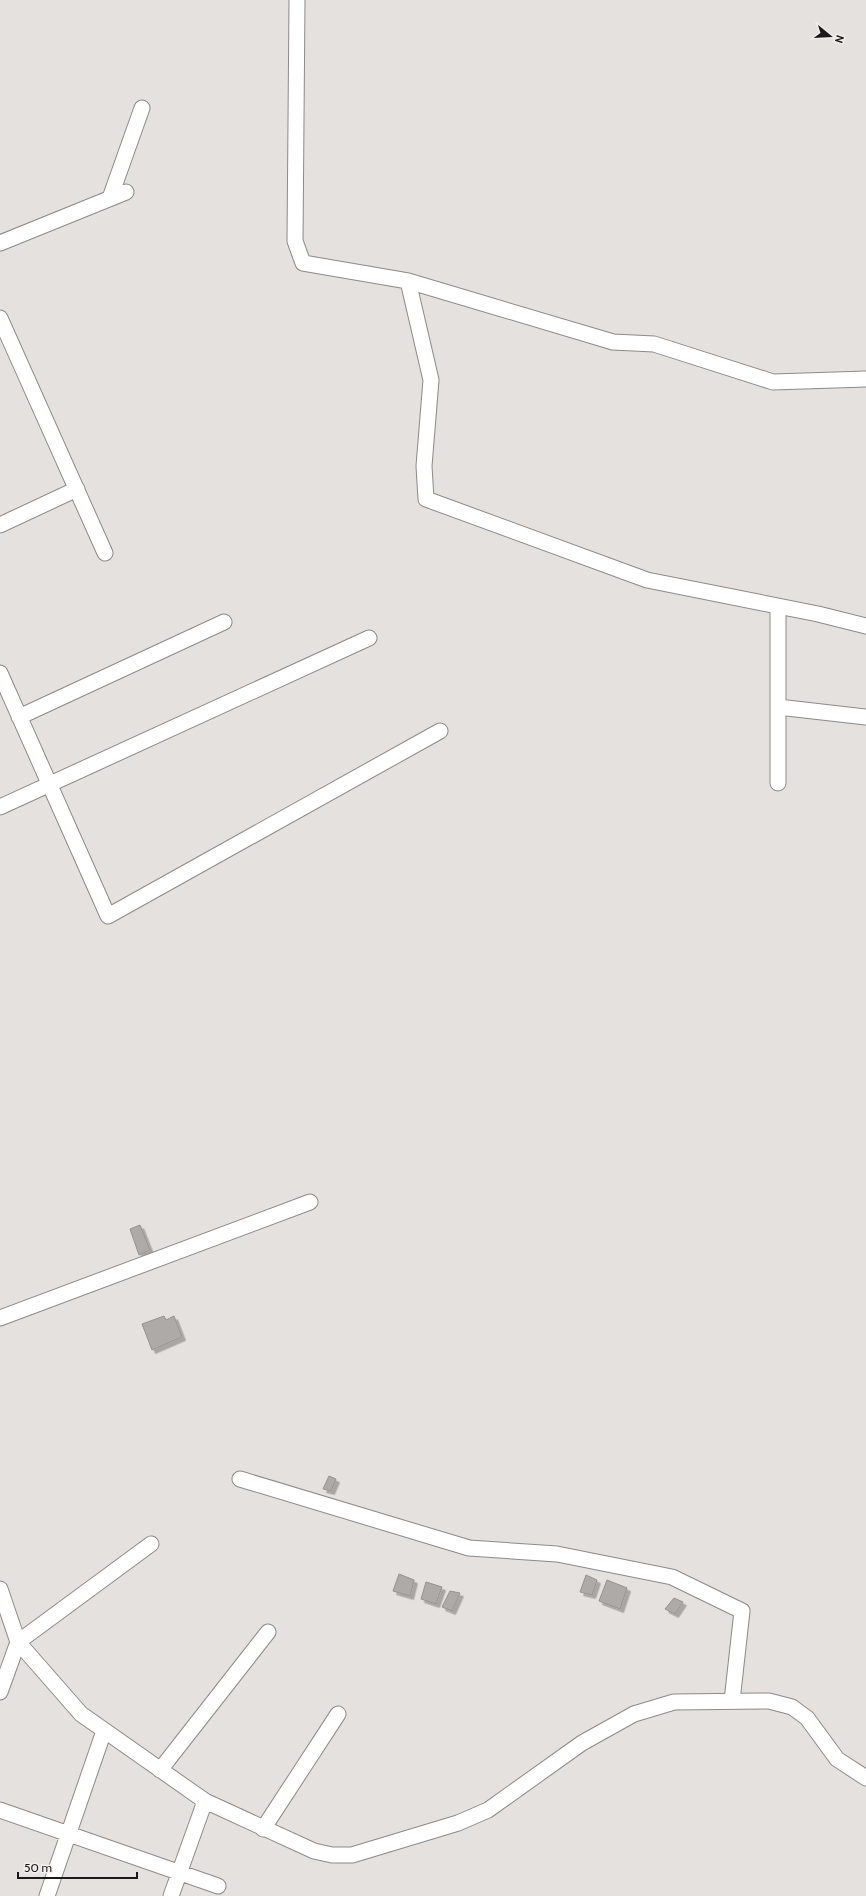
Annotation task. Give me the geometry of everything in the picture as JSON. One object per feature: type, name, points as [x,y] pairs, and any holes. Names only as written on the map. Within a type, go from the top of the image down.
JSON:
[{"type":"street","points":[[296,0],[295,241],[303,263],[408,281],[613,342],[654,344],[773,382],[866,380]]},
{"type":"street","points":[[110,198],[142,108]]},
{"type":"street","points":[[0,244],[126,192]]},
{"type":"street","points":[[408,281],[431,380],[424,466],[426,499],[648,580],[778,606],[866,626]]},
{"type":"street","points":[[0,318],[105,552]]},
{"type":"street","points":[[0,526],[77,489]]},
{"type":"street","points":[[778,606],[778,783]]},
{"type":"street","points":[[19,717],[224,622]]},
{"type":"street","points":[[0,807],[48,783],[369,638]]},
{"type":"street","points":[[0,673],[108,916],[440,730]]},
{"type":"street","points":[[778,707],[866,717]]},
{"type":"street","points":[[0,1318],[310,1202]]},
{"type":"street","points":[[240,1479],[469,1548],[557,1554],[672,1577],[742,1611],[732,1701]]},
{"type":"street","points":[[0,1692],[18,1642],[151,1544]]},
{"type":"street","points":[[0,1589],[18,1642],[81,1714],[205,1801],[263,1829],[314,1851],[332,1855],[352,1854],[458,1823],[488,1810],[582,1743],[634,1714],[674,1702],[769,1701],[792,1707],[807,1718],[837,1758],[866,1778]]},
{"type":"street","points":[[160,1770],[268,1632]]},
{"type":"street","points":[[263,1829],[338,1714]]},
{"type":"street","points":[[46,1896],[104,1731]]},
{"type":"street","points":[[171,1896],[205,1801]]},
{"type":"street","points":[[0,1810],[218,1886]]},
{"type":"building","points":[[140,1225],[150,1250],[139,1255],[130,1229]]},
{"type":"building","points":[[164,1316],[166,1320],[174,1316],[182,1337],[152,1350],[142,1324]]},
{"type":"building","points":[[329,1476],[336,1479],[331,1491],[323,1489]]},
{"type":"building","points":[[399,1574],[414,1580],[410,1596],[393,1591]]},
{"type":"building","points":[[586,1575],[597,1580],[592,1595],[580,1592]]},
{"type":"building","points":[[607,1580],[627,1588],[620,1609],[599,1601]]},
{"type":"building","points":[[426,1582],[442,1587],[436,1604],[421,1599]]},
{"type":"building","points":[[450,1591],[460,1593],[452,1611],[442,1607]]},
{"type":"building","points":[[674,1598],[683,1602],[675,1614],[665,1609]]}]
